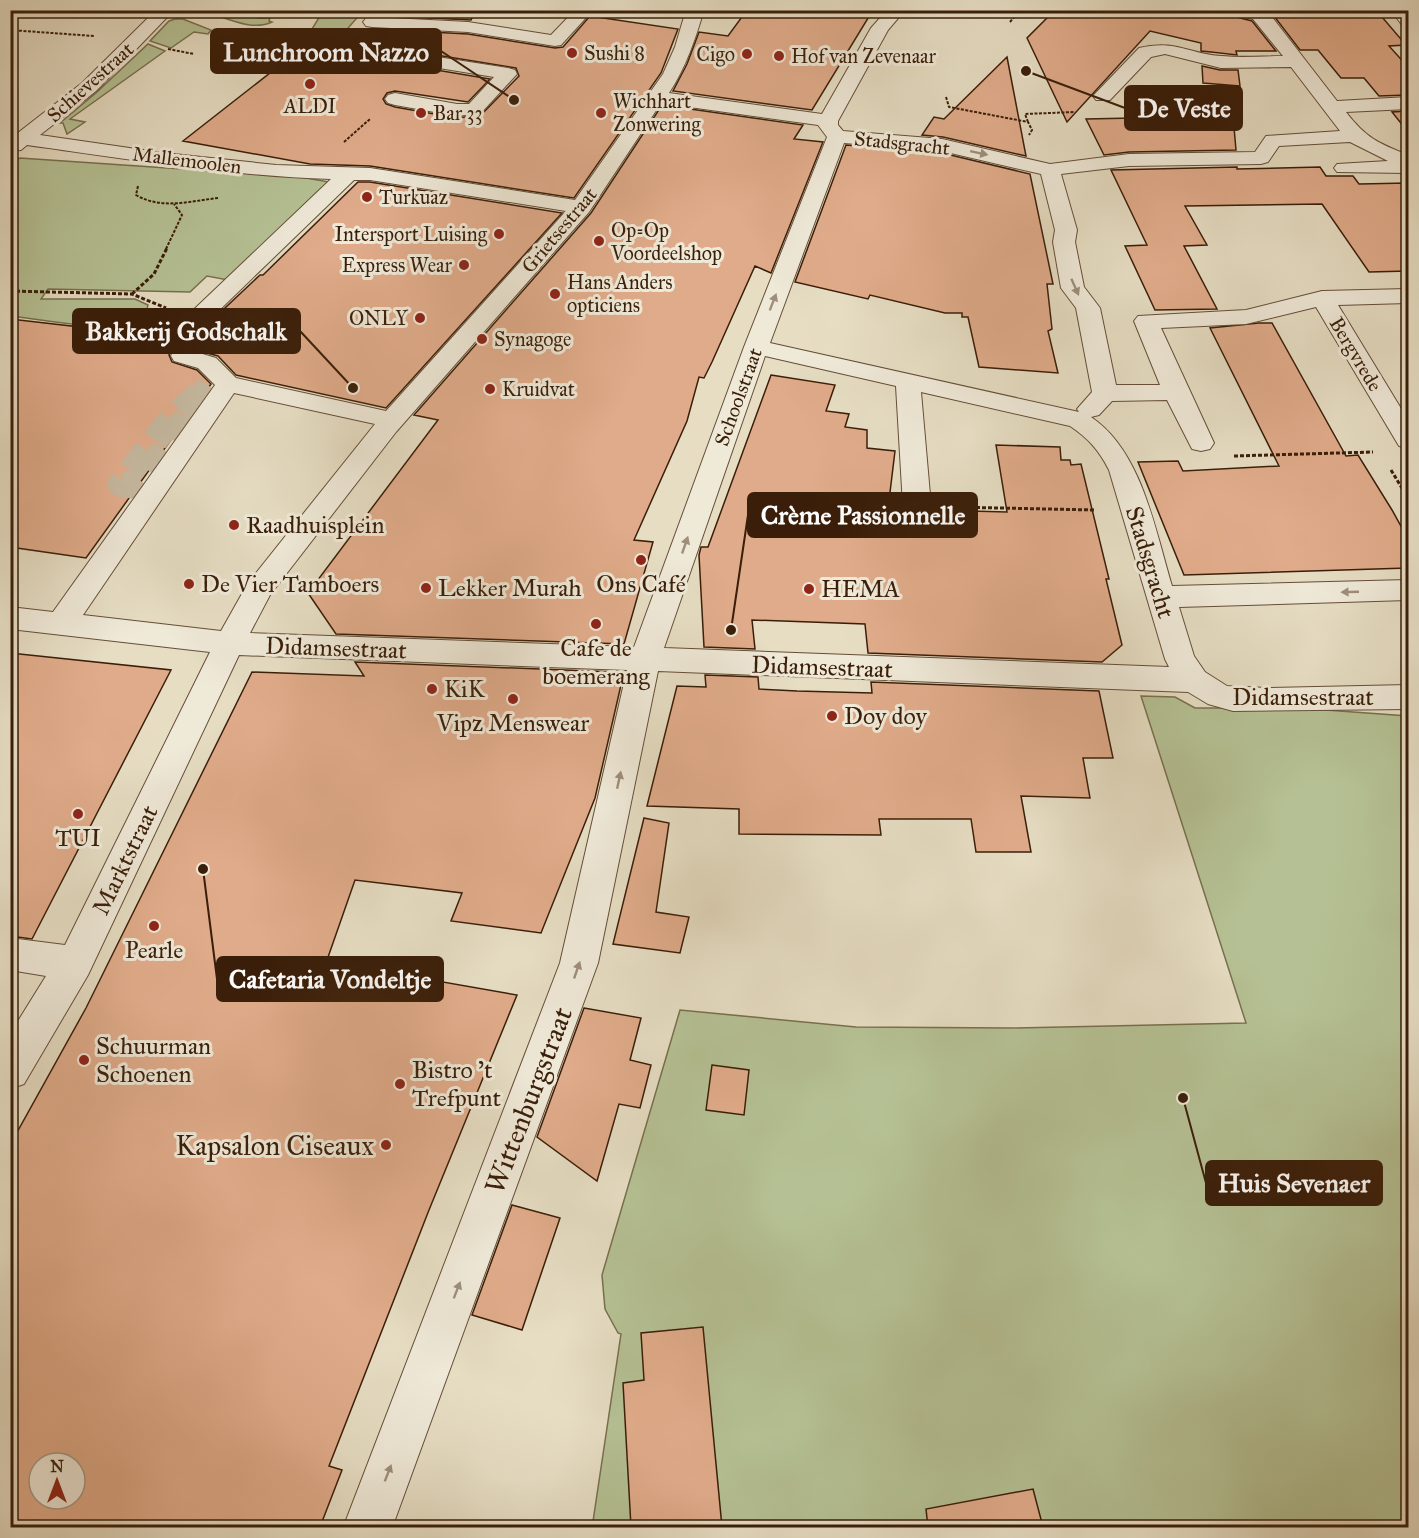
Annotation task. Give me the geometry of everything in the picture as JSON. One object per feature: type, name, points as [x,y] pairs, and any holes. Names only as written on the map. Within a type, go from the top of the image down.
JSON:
[{"type":"street","name":"Schievestraat","points":[[17,144],[89,87],[165,10]]},
{"type":"street","points":[[274,40],[441,54],[508,74],[474,109],[455,112],[394,101],[416,81],[441,54],[468,27],[477,10]]},
{"type":"street","points":[[341,47],[375,16],[468,27],[555,41],[585,10]]},
{"type":"street","points":[[680,10],[695,11]]},
{"type":"street","name":"Schoolstraat","points":[[645,660],[833,128],[880,28],[897,10]]},
{"type":"street","points":[[1240,10],[1259,15],[1266,21],[1354,136],[1378,150],[1408,162]]},
{"type":"street","points":[[1403,10],[1402,14],[1408,21]]},
{"type":"street","name":"Grietsestraat","points":[[390,423],[581,207],[672,74],[684,47],[695,11]]},
{"type":"street","points":[[1103,96],[1145,52],[1165,49],[1221,62],[1297,61]]},
{"type":"street","name":"Stadsgracht","points":[[656,97],[942,145],[1050,170],[1084,162],[1127,169],[1261,158],[1273,140],[1354,136]]},
{"type":"street","points":[[1332,107],[1408,103]]},
{"type":"street","name":"Mallemoolen","points":[[17,144],[131,153],[164,159],[276,171],[350,172],[435,183],[581,207]]},
{"type":"street","points":[[315,170],[335,150]]},
{"type":"street","points":[[1344,168],[1408,167]]},
{"type":"street","points":[[1050,170],[1066,230],[1064,242],[1073,288],[1088,308],[1105,393]]},
{"type":"street","points":[[10,618],[230,643],[258,590],[390,423],[228,384],[207,363],[183,356],[195,321],[350,172]]},
{"type":"street","name":"Bergvrede","points":[[1176,392],[1146,321],[1246,317],[1322,298],[1408,296]]},
{"type":"street","name":"Bergvrede","points":[[1322,298],[1408,440]]},
{"type":"street","name":"Stadsgracht","points":[[756,346],[1079,420],[1097,432],[1111,446],[1122,470],[1180,658],[1194,681]]},
{"type":"street","points":[[908,381],[917,506]]},
{"type":"street","points":[[60,625],[228,384]]},
{"type":"street","points":[[1079,420],[1105,393],[1176,392],[1201,443]]},
{"type":"street","points":[[1161,597],[1408,590]]},
{"type":"street","name":"Didamsestraat","points":[[230,643],[1194,681],[1219,696],[1233,699],[1408,696]]},
{"type":"street","name":"Marktstraat","points":[[10,1071],[75,963],[230,643]]},
{"type":"street","name":"Wittenburgstraat","points":[[367,1527],[579,963],[645,660]]},
{"type":"street","points":[[10,954],[75,963]]},
{"type":"path","points":[[1010,22],[1020,10]]},
{"type":"path","points":[[10,30],[138,39]]},
{"type":"path","points":[[946,97],[949,107],[1028,122],[1032,130],[1012,160]]},
{"type":"path","points":[[335,150],[367,122]]},
{"type":"path","points":[[130,184],[138,186],[136,195],[143,201],[174,204],[182,215],[154,274],[132,294]]},
{"type":"path","points":[[10,291],[132,294],[195,321]]},
{"type":"path","points":[[1201,443],[1206,456],[1380,452]]},
{"type":"path","points":[[917,506],[1135,511]]},
{"type":"green space","points":[[203,11],[263,11],[258,18],[270,18],[269,21],[272,22],[264,25],[247,24]]},
{"type":"green space","points":[[323,11],[363,11],[337,38],[288,37],[290,33],[309,34]]},
{"type":"green space","points":[[183,19],[211,30],[208,34],[194,32],[171,48],[150,41],[169,21]]},
{"type":"green space","points":[[148,44],[165,51],[70,119],[85,122],[67,134],[63,123],[60,123]]},
{"type":"green space","points":[[20,158],[300,177],[329,182],[228,280],[207,276],[190,292],[48,289],[41,299],[135,299],[148,305],[144,315],[135,322],[124,325],[93,326],[11,316],[11,164]]},
{"type":"green space","points":[[1141,696],[1175,697],[1195,708],[1298,708],[1408,716],[1408,1527],[592,1528],[621,1334],[618,1333],[605,1309],[602,1275],[680,1010],[856,1027],[1012,1028],[1246,1023]]},
{"type":"building","points":[[395,10],[476,10],[471,20],[389,16]]},
{"type":"building","name":"Hof van Zevenaar","points":[[747,10],[873,10],[812,110],[673,91],[687,64],[699,32],[728,36]]},
{"type":"building","points":[[1055,10],[1230,10],[1233,16],[1252,21],[1276,51],[1236,51],[1237,55],[1201,51],[1201,43],[1150,31],[1067,122],[1027,38]]},
{"type":"building","points":[[1267,10],[1376,10],[1406,45],[1389,46],[1408,67],[1408,95],[1379,96],[1364,78],[1341,78],[1318,50],[1300,50]]},
{"type":"building","points":[[590,16],[678,29],[661,73],[574,198],[370,166],[310,164],[183,141],[298,51],[338,57],[341,54],[490,79],[468,102],[395,91],[387,93],[383,99],[386,104],[395,107],[457,118],[481,115],[519,76],[516,68],[356,42],[372,29],[468,34],[555,48],[563,47]]},
{"type":"building","points":[[1007,57],[1026,156],[943,137],[922,135],[934,117],[944,119]]},
{"type":"building","points":[[1202,66],[1220,70],[1238,70],[1240,86],[1203,83]]},
{"type":"building","points":[[662,105],[803,125],[794,139],[823,142],[771,273],[755,266],[704,378],[699,377],[687,421],[634,540],[653,542],[624,644],[336,634],[308,593],[438,420],[414,415],[591,213]]},
{"type":"building","points":[[1408,111],[1408,132],[1392,112]]},
{"type":"building","points":[[1233,116],[1236,150],[1129,152],[1104,155],[1086,119]]},
{"type":"building","points":[[846,145],[942,153],[1030,174],[1053,284],[1047,284],[1052,329],[1048,331],[1058,373],[979,367],[968,317],[962,317],[962,313],[945,313],[870,295],[868,299],[795,282]]},
{"type":"building","points":[[1237,167],[1237,169],[1320,167],[1326,176],[1353,176],[1359,184],[1408,183],[1408,271],[1369,272],[1322,204],[1185,206],[1207,245],[1184,246],[1217,309],[1155,310],[1125,246],[1147,245],[1111,170]]},
{"type":"building","points":[[358,182],[370,182],[562,213],[386,408],[236,375],[218,356],[199,351],[208,324],[260,275],[263,275]]},
{"type":"building","points":[[10,319],[176,338],[169,355],[172,362],[197,370],[211,384],[86,558],[10,547]]},
{"type":"building","points":[[1272,323],[1346,456],[1358,455],[1392,510],[1408,539],[1408,568],[1184,575],[1138,462],[1178,461],[1183,471],[1279,466],[1210,328]]},
{"type":"building","points":[[771,375],[835,385],[826,411],[849,414],[845,427],[867,430],[867,448],[895,451],[888,509],[902,509],[907,515],[917,517],[927,515],[931,510],[1007,512],[996,445],[1060,447],[1061,460],[1070,460],[1071,465],[1081,464],[1109,579],[1106,579],[1122,645],[1102,662],[868,653],[865,624],[752,620],[755,649],[704,647],[699,555],[701,547],[708,547]]},
{"type":"building","points":[[10,653],[171,670],[32,939],[10,936]]},
{"type":"building","points":[[355,662],[616,672],[612,685],[621,685],[595,798],[541,933],[451,921],[462,893],[355,880],[319,983],[418,998],[426,979],[517,995],[429,1210],[329,1466],[342,1470],[320,1527],[10,1527],[10,1145],[86,1008],[252,672],[364,676]]},
{"type":"building","points":[[705,675],[758,677],[759,689],[797,691],[872,693],[871,682],[1099,691],[1113,758],[1083,758],[1090,798],[1021,796],[1031,852],[976,852],[971,819],[879,819],[881,835],[739,834],[739,809],[647,806],[677,686],[706,687]]},
{"type":"building","points":[[644,818],[669,823],[656,912],[689,917],[680,953],[613,944]]},
{"type":"building","points":[[584,1008],[641,1018],[630,1060],[651,1065],[640,1108],[619,1104],[597,1181],[537,1137]]},
{"type":"building","points":[[712,1065],[749,1070],[744,1115],[706,1110]]},
{"type":"building","points":[[512,1205],[560,1218],[522,1330],[472,1315]]},
{"type":"building","points":[[703,1327],[722,1527],[631,1527],[623,1383],[644,1380],[641,1333]]},
{"type":"building","points":[[1033,1489],[1043,1527],[928,1527],[926,1509]]},
{"type":"tunnel","points":[[209,386],[138,486],[121,484],[174,416],[209,386]]},
{"type":"place","name":"Sushi 8","points":[[572,53]]},
{"type":"place","name":"Cigo","points":[[747,54]]},
{"type":"place","name":"Hof van Zevenaar","points":[[779,56]]},
{"type":"place","name":"De Veste","points":[[1026,71]]},
{"type":"place","name":"ALDI","points":[[310,84]]},
{"type":"place","name":"Lunchroom Nazzo","points":[[514,100]]},
{"type":"place","name":"Bar 33","points":[[421,113]]},
{"type":"place","name":"Wichhart Zonwering","points":[[601,113]]},
{"type":"place","name":"Turkuaz","points":[[367,197]]},
{"type":"place","name":"Intersport Luising","points":[[499,234]]},
{"type":"place","name":"Op=Op Voordeelshop","points":[[599,241]]},
{"type":"place","name":"Express Wear","points":[[464,265]]},
{"type":"place","name":"Hans Anders opticiens","points":[[555,294]]},
{"type":"place","name":"ONLY","points":[[420,318]]},
{"type":"place","name":"Synagoge","points":[[482,339]]},
{"type":"place","name":"Bakkerij Godschalk","points":[[353,388]]},
{"type":"place","name":"Kruidvat","points":[[490,389]]},
{"type":"place","name":"Raadhuisplein","points":[[234,525]]},
{"type":"place","name":"Ons Café","points":[[641,560]]},
{"type":"place","name":"De Vier Tamboers","points":[[189,584]]},
{"type":"place","name":"Lekker Murah","points":[[426,588]]},
{"type":"place","name":"HEMA","points":[[809,589]]},
{"type":"place","name":"Cafe de boemerang","points":[[596,624]]},
{"type":"place","name":"Crème Passionnelle","points":[[731,630]]},
{"type":"place","name":"KiK","points":[[432,689]]},
{"type":"place","name":"Vipz Menswear","points":[[513,699]]},
{"type":"place","name":"Doy doy","points":[[832,716]]},
{"type":"place","name":"TUI","points":[[78,814]]},
{"type":"place","name":"Cafetaria Vondeltje","points":[[203,869]]},
{"type":"place","name":"Pearle","points":[[154,926]]},
{"type":"place","name":"Schuurman Schoenen","points":[[84,1060]]},
{"type":"place","name":"Bistro 't Trefpunt","points":[[400,1084]]},
{"type":"place","name":"Huis Sevenaer","points":[[1183,1098]]},
{"type":"place","name":"Kapsalon Ciseaux","points":[[386,1145]]}]
